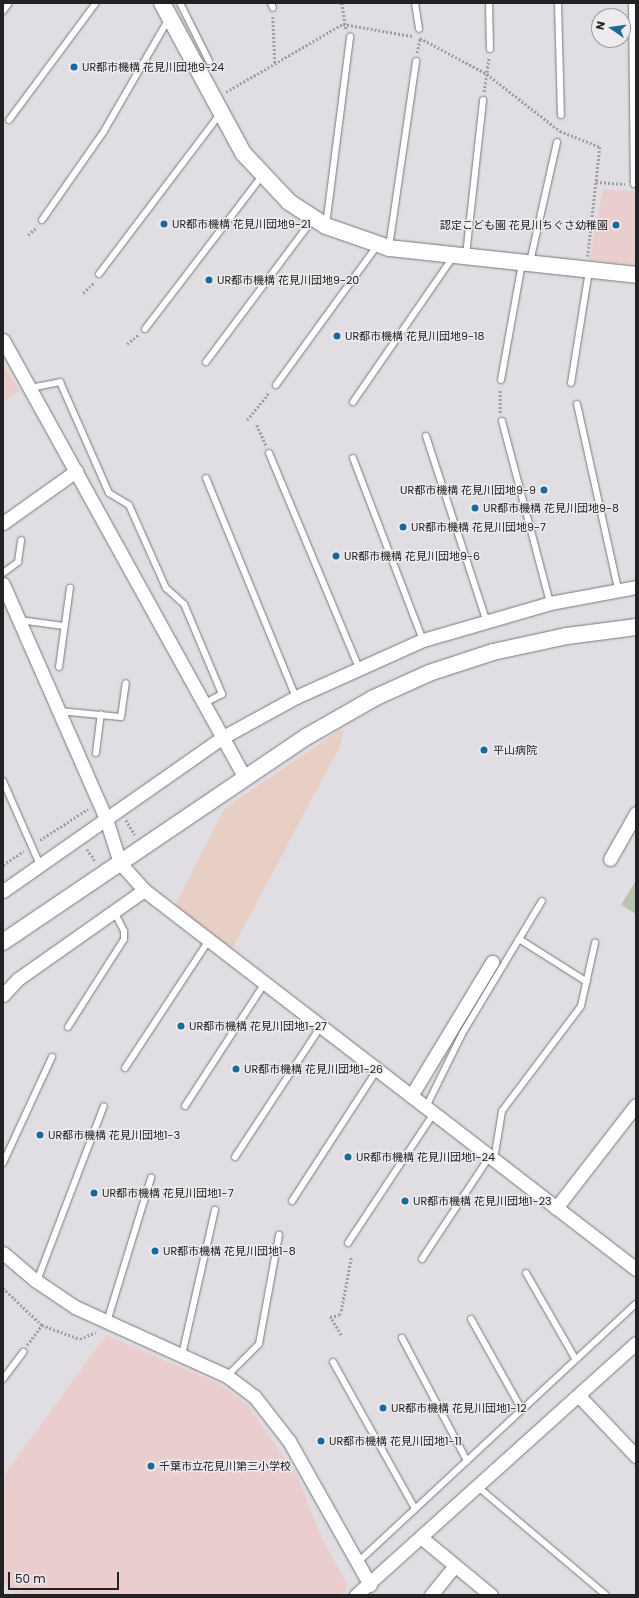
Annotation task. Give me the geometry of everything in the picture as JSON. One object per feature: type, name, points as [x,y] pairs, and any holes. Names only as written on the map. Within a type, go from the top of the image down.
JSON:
[{"type":"street","points":[[162,3],[243,153],[262,176],[289,202],[319,222],[383,247],[636,275]]},
{"type":"street","points":[[3,340],[246,778]]},
{"type":"street","points":[[3,523],[76,471]]},
{"type":"street","points":[[3,584],[106,819],[120,863],[144,890],[636,1269]]},
{"type":"street","points":[[3,891],[223,737],[296,697],[423,640],[486,620],[550,603],[618,589],[636,587]]},
{"type":"street","points":[[3,942],[338,717],[429,673],[530,643],[636,627]]},
{"type":"street","points":[[610,859],[636,813]]},
{"type":"street","points":[[3,995],[18,979],[144,890]]},
{"type":"street","points":[[411,1096],[492,962]]},
{"type":"street","points":[[556,1208],[636,1105]]},
{"type":"street","points":[[3,1253],[37,1281],[102,1327],[182,1355],[227,1376],[254,1396],[289,1441],[370,1585]]},
{"type":"street","points":[[356,1595],[370,1585],[423,1539],[636,1343]]},
{"type":"street","points":[[579,1396],[636,1456]]},
{"type":"street","points":[[423,1539],[491,1595]]},
{"type":"street","points":[[431,1595],[454,1565]]},
{"type":"lane","points":[[3,11],[9,3]]},
{"type":"lane","points":[[9,120],[96,3]]},
{"type":"lane","points":[[180,3],[209,62]]},
{"type":"lane","points":[[414,3],[419,29]]},
{"type":"lane","points":[[489,3],[490,49]]},
{"type":"lane","points":[[558,3],[561,115]]},
{"type":"lane","points":[[632,3],[634,184]]},
{"type":"lane","points":[[42,220],[104,130],[170,18]]},
{"type":"lane","points":[[206,362],[319,222],[350,37]]},
{"type":"lane","points":[[276,385],[383,247],[416,61]]},
{"type":"lane","points":[[353,402],[460,256],[483,100]]},
{"type":"lane","points":[[99,274],[217,106]]},
{"type":"lane","points":[[502,380],[526,263],[557,142]]},
{"type":"lane","points":[[145,329],[262,176]]},
{"type":"lane","points":[[572,383],[588,270]]},
{"type":"lane","points":[[30,388],[60,382],[109,493],[129,505],[166,588],[184,604],[222,694],[205,703]]},
{"type":"lane","points":[[577,404],[618,589]]},
{"type":"lane","points":[[502,421],[550,603]]},
{"type":"lane","points":[[426,436],[486,620]]},
{"type":"lane","points":[[269,453],[359,668]]},
{"type":"lane","points":[[353,458],[423,640]]},
{"type":"lane","points":[[206,478],[296,697]]},
{"type":"lane","points":[[3,573],[18,562],[21,540]]},
{"type":"lane","points":[[59,667],[70,588]]},
{"type":"lane","points":[[19,620],[64,626]]},
{"type":"lane","points":[[59,711],[121,717],[126,683]]},
{"type":"lane","points":[[96,753],[101,714]]},
{"type":"lane","points":[[3,781],[40,865]]},
{"type":"lane","points":[[348,1243],[430,1110],[462,1034],[542,901]]},
{"type":"lane","points":[[68,1027],[124,939],[124,931],[114,911]]},
{"type":"lane","points":[[519,939],[587,982]]},
{"type":"lane","points":[[125,1068],[209,940]]},
{"type":"lane","points":[[422,1259],[492,1158],[504,1107],[578,1012],[587,982],[595,943]]},
{"type":"lane","points":[[185,1106],[265,983]]},
{"type":"lane","points":[[235,1157],[321,1026]]},
{"type":"lane","points":[[3,1163],[52,1057]]},
{"type":"lane","points":[[292,1200],[377,1070]]},
{"type":"lane","points":[[37,1281],[104,1106]]},
{"type":"lane","points":[[102,1327],[151,1178]]},
{"type":"lane","points":[[182,1355],[214,1210]]},
{"type":"lane","points":[[227,1376],[259,1344],[279,1236]]},
{"type":"lane","points":[[526,1273],[576,1360]]},
{"type":"lane","points":[[358,1562],[636,1304]]},
{"type":"lane","points":[[471,1319],[522,1410]]},
{"type":"lane","points":[[402,1338],[467,1461]]},
{"type":"lane","points":[[3,1379],[23,1352]]},
{"type":"lane","points":[[333,1362],[415,1509]]},
{"type":"lane","points":[[478,1487],[606,1595]]},
{"type":"path","points":[[342,3],[343,24],[350,37]]},
{"type":"path","points":[[272,6],[275,63]]},
{"type":"path","points":[[217,106],[275,63],[343,24],[420,38],[487,74],[560,131],[600,147],[588,270]]},
{"type":"path","points":[[416,61],[420,38],[419,29]]},
{"type":"path","points":[[483,100],[490,49]]},
{"type":"path","points":[[557,142],[560,131],[561,115]]},
{"type":"path","points":[[596,182],[634,184]]},
{"type":"path","points":[[83,293],[93,286],[99,274]]},
{"type":"path","points":[[127,344],[145,329]]},
{"type":"path","points":[[502,380],[498,404],[502,421]]},
{"type":"path","points":[[247,420],[276,385]]},
{"type":"path","points":[[257,425],[269,453]]},
{"type":"path","points":[[3,865],[94,806]]},
{"type":"path","points":[[124,816],[138,839]]},
{"type":"path","points":[[82,842],[99,867]]},
{"type":"path","points":[[341,1335],[330,1317],[339,1315],[341,1311],[351,1258]]},
{"type":"path","points":[[3,1288],[42,1325],[80,1339],[102,1327]]},
{"type":"path","points":[[23,1352],[42,1325]]},
{"type":"shaded area","name":"認定こども園 花見川ちぐさ幼稚園","points":[[603,189],[636,191],[636,265],[589,260]]},
{"type":"shaded area","points":[[3,363],[19,391],[3,402]]},
{"type":"shaded area","points":[[338,731],[344,731],[340,746],[232,949],[175,906],[224,809]]},
{"type":"shaded area","name":"千葉市立花見川第三小学校","points":[[106,1335],[220,1384],[247,1404],[297,1475],[320,1534],[347,1584],[346,1591],[340,1595],[15,1595],[3,1581],[3,1477]]},
{"type":"green space","points":[[636,882],[636,914],[621,905]]},
{"type":"place","name":"UR都市機構 花見川団地9-24","points":[[74,67]]},
{"type":"place","name":"UR都市機構 花見川団地9-21","points":[[164,224]]},
{"type":"place","name":"認定こども園 花見川ちぐさ幼稚園","points":[[616,225]]},
{"type":"place","name":"UR都市機構 花見川団地9-20","points":[[209,280]]},
{"type":"place","name":"UR都市機構 花見川団地9-18","points":[[337,336]]},
{"type":"place","name":"UR都市機構 花見川団地9-9","points":[[544,490]]},
{"type":"place","name":"UR都市機構 花見川団地9-8","points":[[475,508]]},
{"type":"place","name":"UR都市機構 花見川団地9-7","points":[[403,527]]},
{"type":"place","name":"UR都市機構 花見川団地9-6","points":[[336,556]]},
{"type":"place","name":"平山病院","points":[[484,750]]},
{"type":"place","name":"UR都市機構 花見川団地1-27","points":[[181,1026]]},
{"type":"place","name":"UR都市機構 花見川団地1-26","points":[[236,1069]]},
{"type":"place","name":"UR都市機構 花見川団地1-3","points":[[40,1135]]},
{"type":"place","name":"UR都市機構 花見川団地1-24","points":[[348,1157]]},
{"type":"place","name":"UR都市機構 花見川団地1-7","points":[[94,1193]]},
{"type":"place","name":"UR都市機構 花見川団地1-23","points":[[405,1201]]},
{"type":"place","name":"UR都市機構 花見川団地1-8","points":[[155,1251]]},
{"type":"place","name":"UR都市機構 花見川団地1-12","points":[[383,1408]]},
{"type":"place","name":"UR都市機構 花見川団地1-11","points":[[321,1441]]},
{"type":"place","name":"千葉市立花見川第三小学校","points":[[151,1466]]}]
